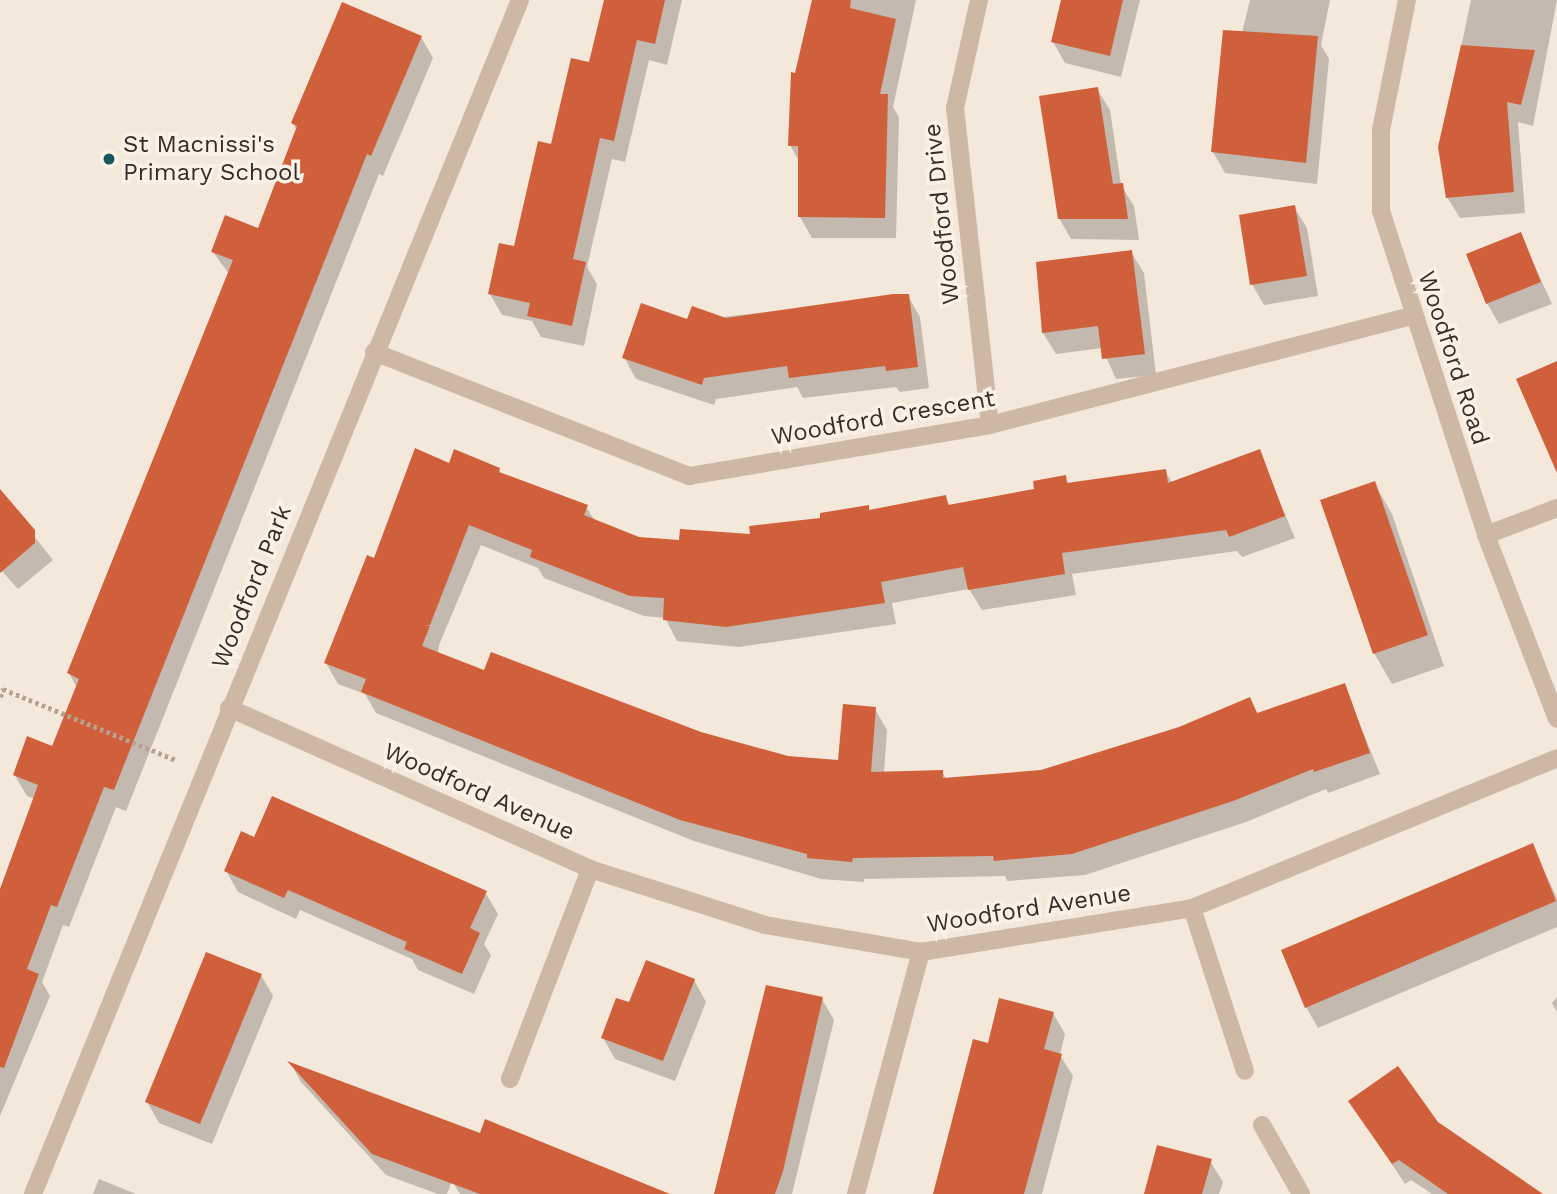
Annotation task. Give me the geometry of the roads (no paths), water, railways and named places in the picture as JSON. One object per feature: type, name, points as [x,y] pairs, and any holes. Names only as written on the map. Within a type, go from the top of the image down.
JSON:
[{"type":"street","name":"Woodford Park","points":[[33,1194],[374,352],[520,0]]},
{"type":"street","name":"Woodford Drive","points":[[979,0],[955,108],[990,425]]},
{"type":"street","name":"Woodford Road","points":[[1407,0],[1381,130],[1381,211],[1412,316],[1486,535],[1557,719]]},
{"type":"street","name":"Woodford Crescent","points":[[374,352],[690,477],[990,425],[1412,316]]},
{"type":"street","points":[[1486,535],[1557,508]]},
{"type":"street","name":"Woodford Avenue","points":[[229,708],[590,869],[765,925],[921,951],[1192,908],[1557,758]]},
{"type":"street","points":[[510,1079],[590,869]]},
{"type":"street","points":[[1192,908],[1245,1071]]},
{"type":"street","points":[[856,1194],[921,951]]},
{"type":"street","points":[[1262,1125],[1301,1194]]},
{"type":"place","name":"St Macnissi's Primary School","points":[[109,159]]}]
